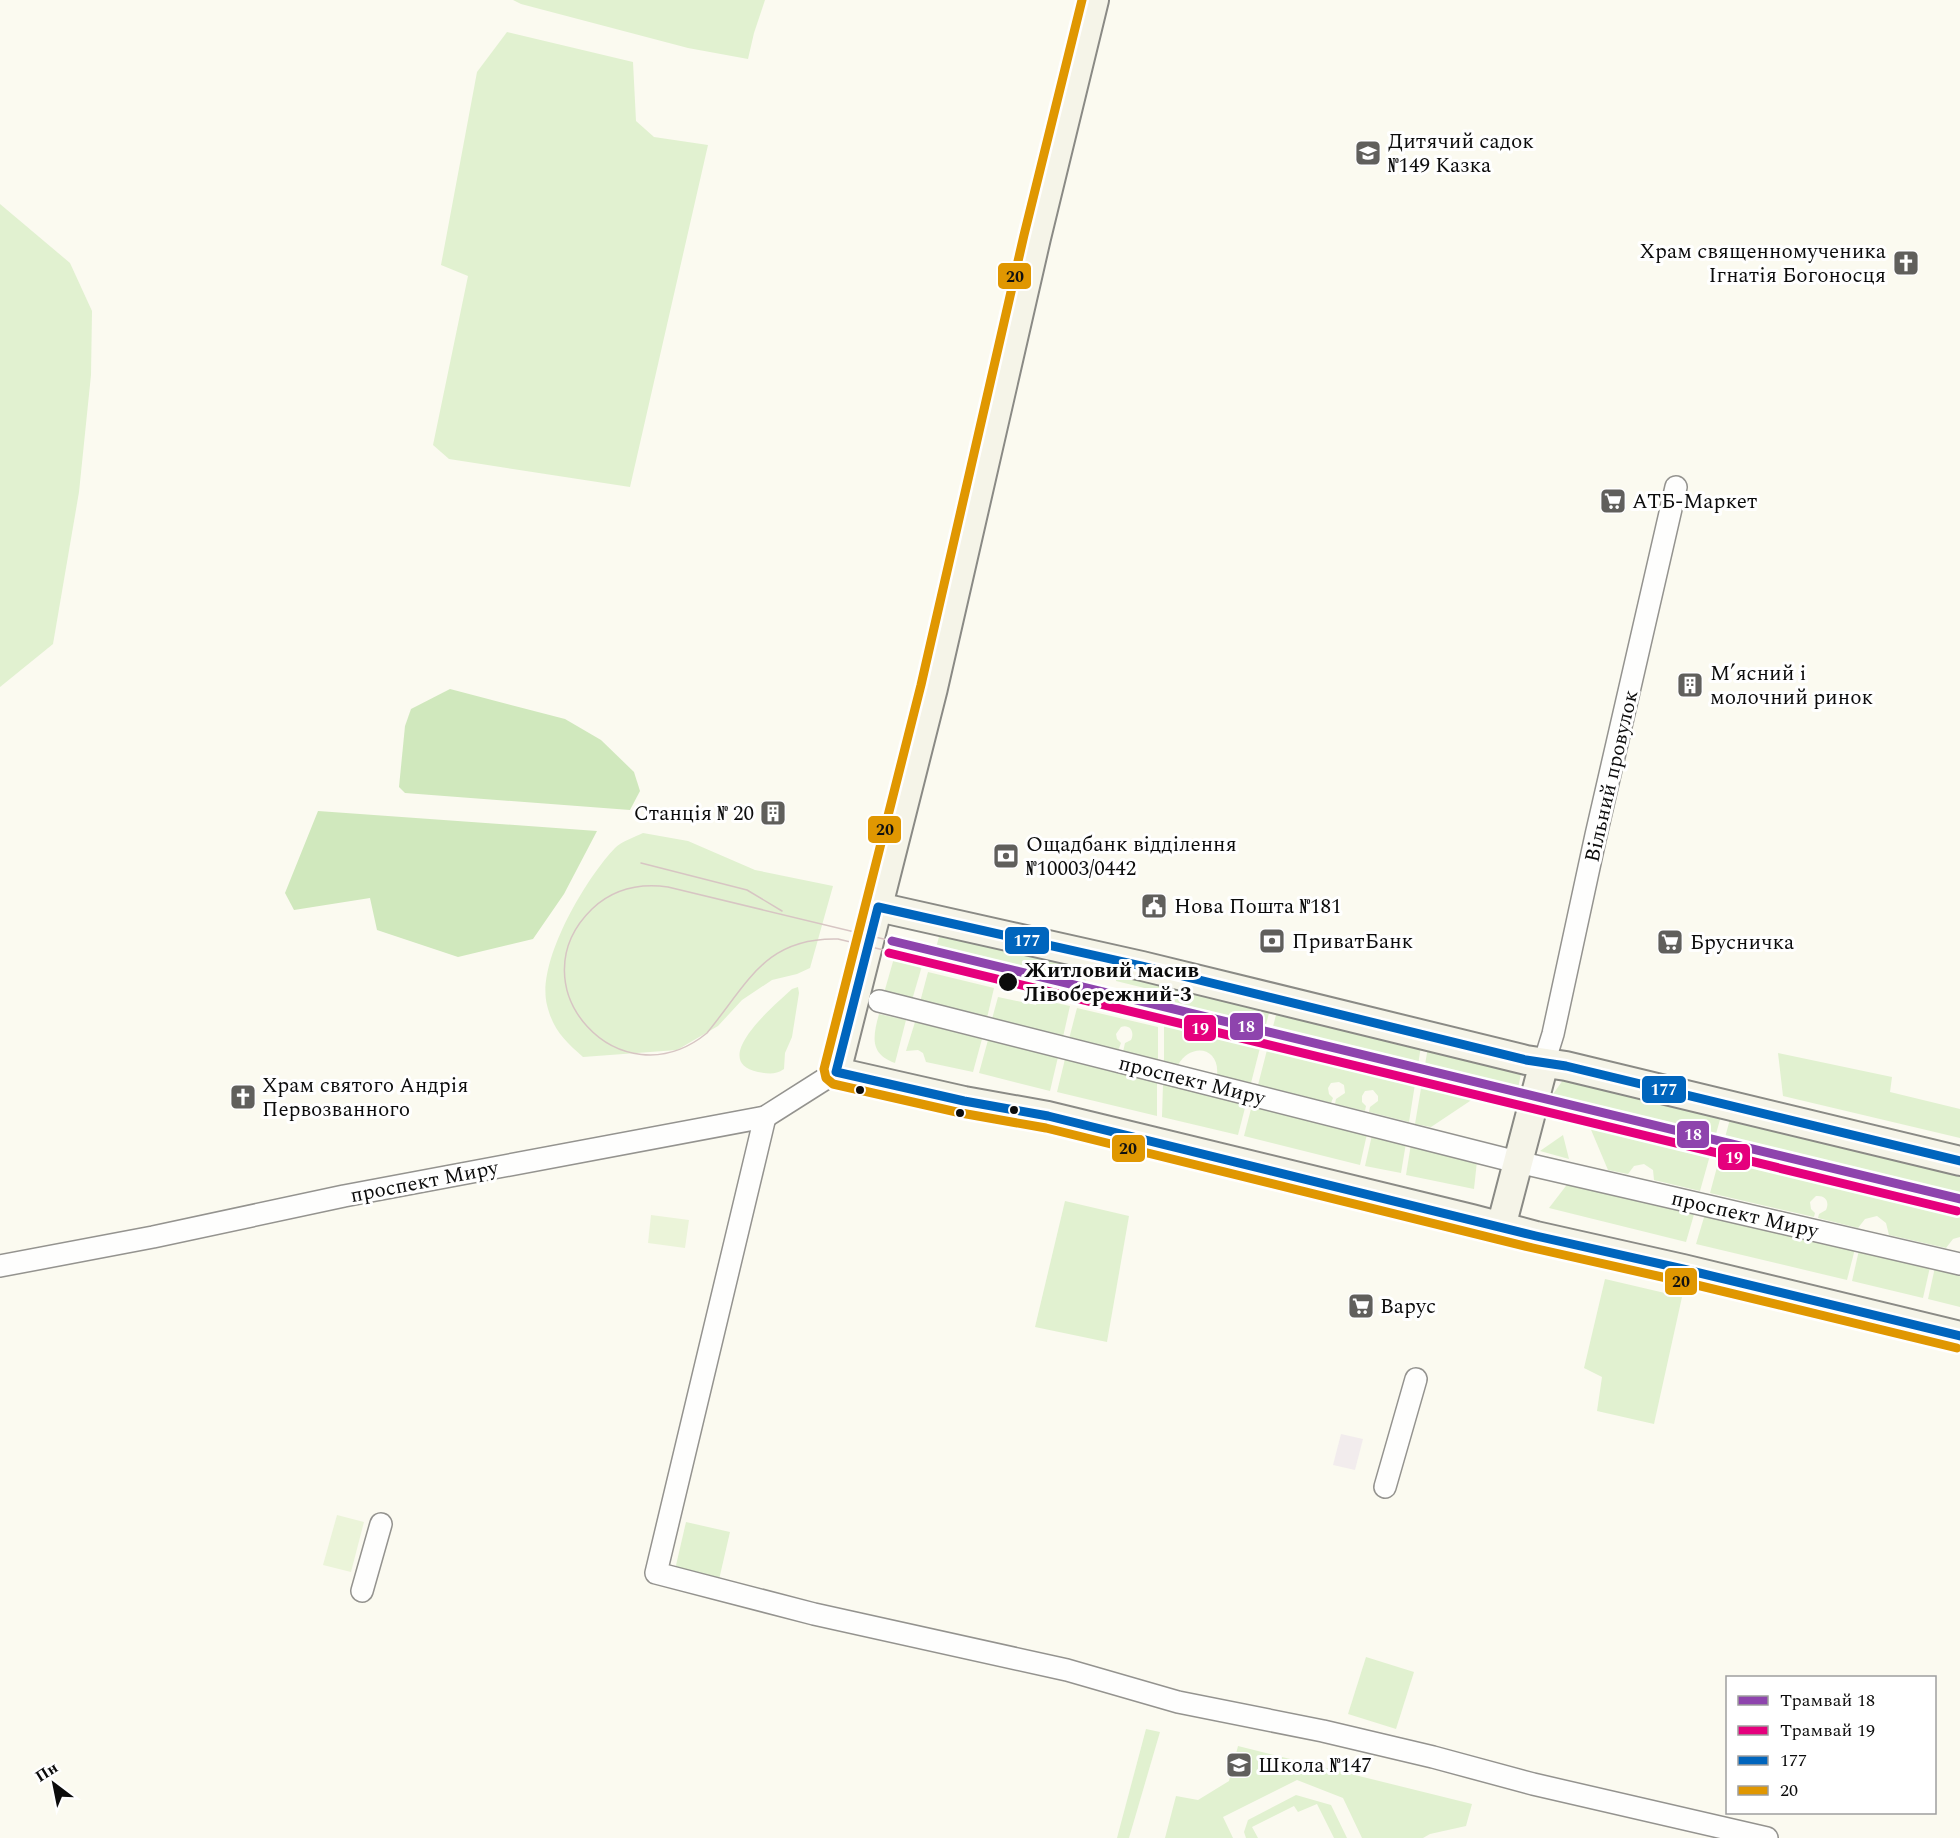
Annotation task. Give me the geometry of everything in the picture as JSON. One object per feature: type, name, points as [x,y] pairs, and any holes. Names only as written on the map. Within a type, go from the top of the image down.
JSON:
[{"type":"street","points":[[1094,0],[1036,238],[933,688],[836,1072],[964,1101],[1048,1116],[1960,1336]]},
{"type":"street","name":"Вільний провулок","points":[[1544,1064],[1553,1034],[1676,487]]},
{"type":"street","points":[[878,908],[1142,966],[1544,1064],[1566,1066],[1960,1161]]},
{"type":"street","name":"проспект Миру","points":[[879,1002],[1505,1159]]},
{"type":"street","points":[[1501,1227],[1544,1064]]},
{"type":"street","name":"проспект Миру","points":[[0,1266],[153,1237],[344,1196],[765,1117],[836,1072]]},
{"type":"street","points":[[765,1117],[656,1573],[814,1614],[1067,1670],[1178,1702],[1345,1736],[1533,1784],[1767,1838]]},
{"type":"street","name":"проспект Миру","points":[[1531,1165],[1960,1264]]},
{"type":"street","points":[[1385,1487],[1416,1378]]},
{"type":"street","points":[[362,1591],[381,1524]]},
{"type":"shaded area","points":[[1341,1434],[1363,1439],[1355,1470],[1333,1465]]},
{"type":"green space","points":[[513,0],[765,0],[748,59],[688,48]]},
{"type":"green space","points":[[507,32],[633,62],[636,121],[654,137],[708,145],[630,487],[449,459],[433,445],[468,276],[441,265],[477,72]]},
{"type":"green space","points":[[0,204],[70,263],[92,311],[91,375],[79,492],[53,644],[0,687]]},
{"type":"green space","points":[[450,689],[565,719],[601,740],[634,772],[640,791],[630,810],[405,793],[399,787],[405,726],[411,709]]},
{"type":"green space","points":[[318,811],[597,831],[564,894],[533,939],[458,957],[377,930],[370,898],[294,910],[285,893]]},
{"type":"green space","points":[[643,833],[688,841],[755,870],[833,886],[810,968],[797,974],[772,980],[742,1000],[718,1026],[677,1050],[583,1057],[560,1034],[550,1014],[546,987],[549,967],[566,922],[591,879],[615,848]]},
{"type":"green space","points":[[940,933],[1104,970],[1101,978],[1088,975],[1085,983],[936,948]]},
{"type":"green space","points":[[894,958],[922,966],[912,1000],[884,993]]},
{"type":"green space","points":[[928,972],[994,988],[987,1018],[920,1002]]},
{"type":"green space","points":[[1117,973],[1270,1009],[1251,1083],[1217,1075],[1214,1058],[1204,1051],[1190,1053],[1178,1065],[1164,1061],[1164,1020],[1169,994],[1116,981]]},
{"type":"green space","points":[[798,987],[792,1037],[785,1053],[784,1069],[769,1074],[744,1066],[740,1056],[742,1045],[750,1032],[792,989]]},
{"type":"green space","points":[[998,997],[1036,1005],[1038,999],[1070,1006],[1063,1037],[992,1019]]},
{"type":"green space","points":[[1077,1008],[1158,1027],[1158,1060],[1123,1052],[1125,1043],[1132,1037],[1131,1029],[1127,1027],[1121,1027],[1116,1034],[1121,1043],[1118,1051],[1069,1039]]},
{"type":"green space","points":[[1277,1011],[1421,1046],[1409,1122],[1369,1112],[1370,1107],[1378,1101],[1378,1096],[1373,1090],[1365,1091],[1362,1096],[1362,1102],[1366,1106],[1365,1111],[1335,1104],[1336,1099],[1345,1093],[1344,1085],[1339,1082],[1331,1083],[1328,1088],[1333,1098],[1331,1103],[1258,1085]]},
{"type":"green space","points":[[879,1014],[906,1020],[895,1063],[881,1055],[875,1043]]},
{"type":"green space","points":[[915,1022],[982,1039],[973,1072],[926,1062],[923,1053],[918,1050],[906,1051]]},
{"type":"green space","points":[[988,1040],[1058,1057],[1050,1091],[979,1073]]},
{"type":"green space","points":[[1428,1047],[1515,1068],[1521,1074],[1514,1107],[1476,1097],[1431,1127],[1415,1124]]},
{"type":"green space","points":[[1778,1053],[1892,1077],[1890,1092],[1960,1109],[1960,1138],[1783,1096]]},
{"type":"green space","points":[[1065,1059],[1157,1082],[1157,1116],[1057,1092]]},
{"type":"green space","points":[[1563,1080],[1721,1116],[1700,1191],[1654,1180],[1653,1170],[1644,1164],[1634,1166],[1628,1174],[1608,1170],[1589,1125],[1548,1114],[1551,1097]]},
{"type":"green space","points":[[1163,1083],[1246,1104],[1238,1135],[1162,1117]]},
{"type":"green space","points":[[1252,1105],[1367,1134],[1360,1165],[1244,1136]]},
{"type":"green space","points":[[1730,1119],[1960,1173],[1960,1237],[1953,1239],[1946,1248],[1889,1235],[1886,1223],[1877,1216],[1865,1219],[1858,1228],[1818,1218],[1819,1214],[1826,1210],[1826,1199],[1822,1196],[1816,1196],[1810,1202],[1811,1209],[1815,1213],[1814,1217],[1710,1193]]},
{"type":"green space","points":[[1372,1135],[1406,1143],[1401,1173],[1365,1166]]},
{"type":"green space","points":[[1563,1135],[1569,1159],[1540,1151]]},
{"type":"green space","points":[[1411,1144],[1477,1161],[1474,1189],[1406,1175]]},
{"type":"green space","points":[[1569,1182],[1695,1211],[1686,1242],[1549,1208]]},
{"type":"green space","points":[[1065,1201],[1129,1216],[1107,1342],[1035,1327]]},
{"type":"green space","points":[[1705,1214],[1855,1249],[1847,1280],[1696,1244]]},
{"type":"green space","points":[[651,1215],[689,1220],[685,1248],[648,1243]]},
{"type":"green space","points":[[1859,1250],[1930,1267],[1923,1298],[1852,1281]]},
{"type":"green space","points":[[1935,1267],[1960,1273],[1960,1307],[1928,1299]]},
{"type":"green space","points":[[1605,1279],[1682,1297],[1654,1424],[1597,1411],[1602,1377],[1584,1368]]},
{"type":"green space","points":[[337,1515],[364,1522],[351,1572],[323,1565]]},
{"type":"green space","points":[[686,1522],[730,1532],[718,1584],[674,1574]]},
{"type":"green space","points":[[1366,1657],[1414,1672],[1396,1729],[1348,1714]]},
{"type":"green space","points":[[1146,1729],[1160,1732],[1129,1838],[1117,1838]]},
{"type":"green space","points":[[1238,1746],[1472,1804],[1466,1826],[1430,1834],[1423,1838],[1362,1838],[1343,1798],[1297,1780],[1223,1817],[1233,1838],[1165,1838],[1176,1796],[1198,1800],[1229,1781]]},
{"type":"green space","points":[[1296,1795],[1331,1805],[1347,1838],[1334,1838],[1317,1804],[1298,1812],[1294,1806],[1252,1827],[1258,1838],[1246,1838],[1244,1832],[1248,1820]]},
{"type":"tram line","points":[[641,863],[747,890],[782,911]]},
{"type":"tram line","points":[[892,941],[668,887],[647,886],[618,892],[592,909],[571,939],[564,971],[571,1001],[587,1026],[612,1045],[641,1054],[674,1051],[707,1033],[760,966],[792,946],[813,940],[838,939],[1008,980]]},
{"type":"tram line","name":"18","points":[[892,941],[1960,1199]]},
{"type":"tram line","name":"19","points":[[889,953],[1957,1211]]},
{"type":"transit line","name":"20","points":[[1082,0],[1024,235],[921,685],[824,1069],[826,1078],[833,1084],[961,1113],[1046,1128],[1533,1248],[1957,1348]]},
{"type":"transit line","name":"177","points":[[1960,1161],[1566,1066],[1526,1060],[1142,966],[878,907],[836,1072],[964,1101],[1048,1116],[1536,1236],[1960,1336]]},
{"type":"place","name":"Дитячий садок №149 Казка","points":[[1368,153]]},
{"type":"place","name":"Храм священномученика Ігнатія Богоносця","points":[[1906,263]]},
{"type":"place","name":"АТБ-Маркет","points":[[1613,501]]},
{"type":"place","name":"Мʼясний і молочний ринок","points":[[1690,685]]},
{"type":"place","name":"Станція № 20","points":[[773,813]]},
{"type":"place","name":"Ощадбанк відділення №10003/0442","points":[[1006,856]]},
{"type":"place","name":"Нова Пошта №181","points":[[1154,906]]},
{"type":"place","name":"ПриватБанк","points":[[1272,941]]},
{"type":"place","name":"Брусничка","points":[[1670,942]]},
{"type":"place","name":"Житловий масив Лівобережний-3","points":[[1008,982]]},
{"type":"place","name":"Храм святого Андрія Первозванного","points":[[243,1097]]},
{"type":"place","name":"Варус","points":[[1361,1306]]},
{"type":"place","name":"Школа №147","points":[[1239,1765]]}]
